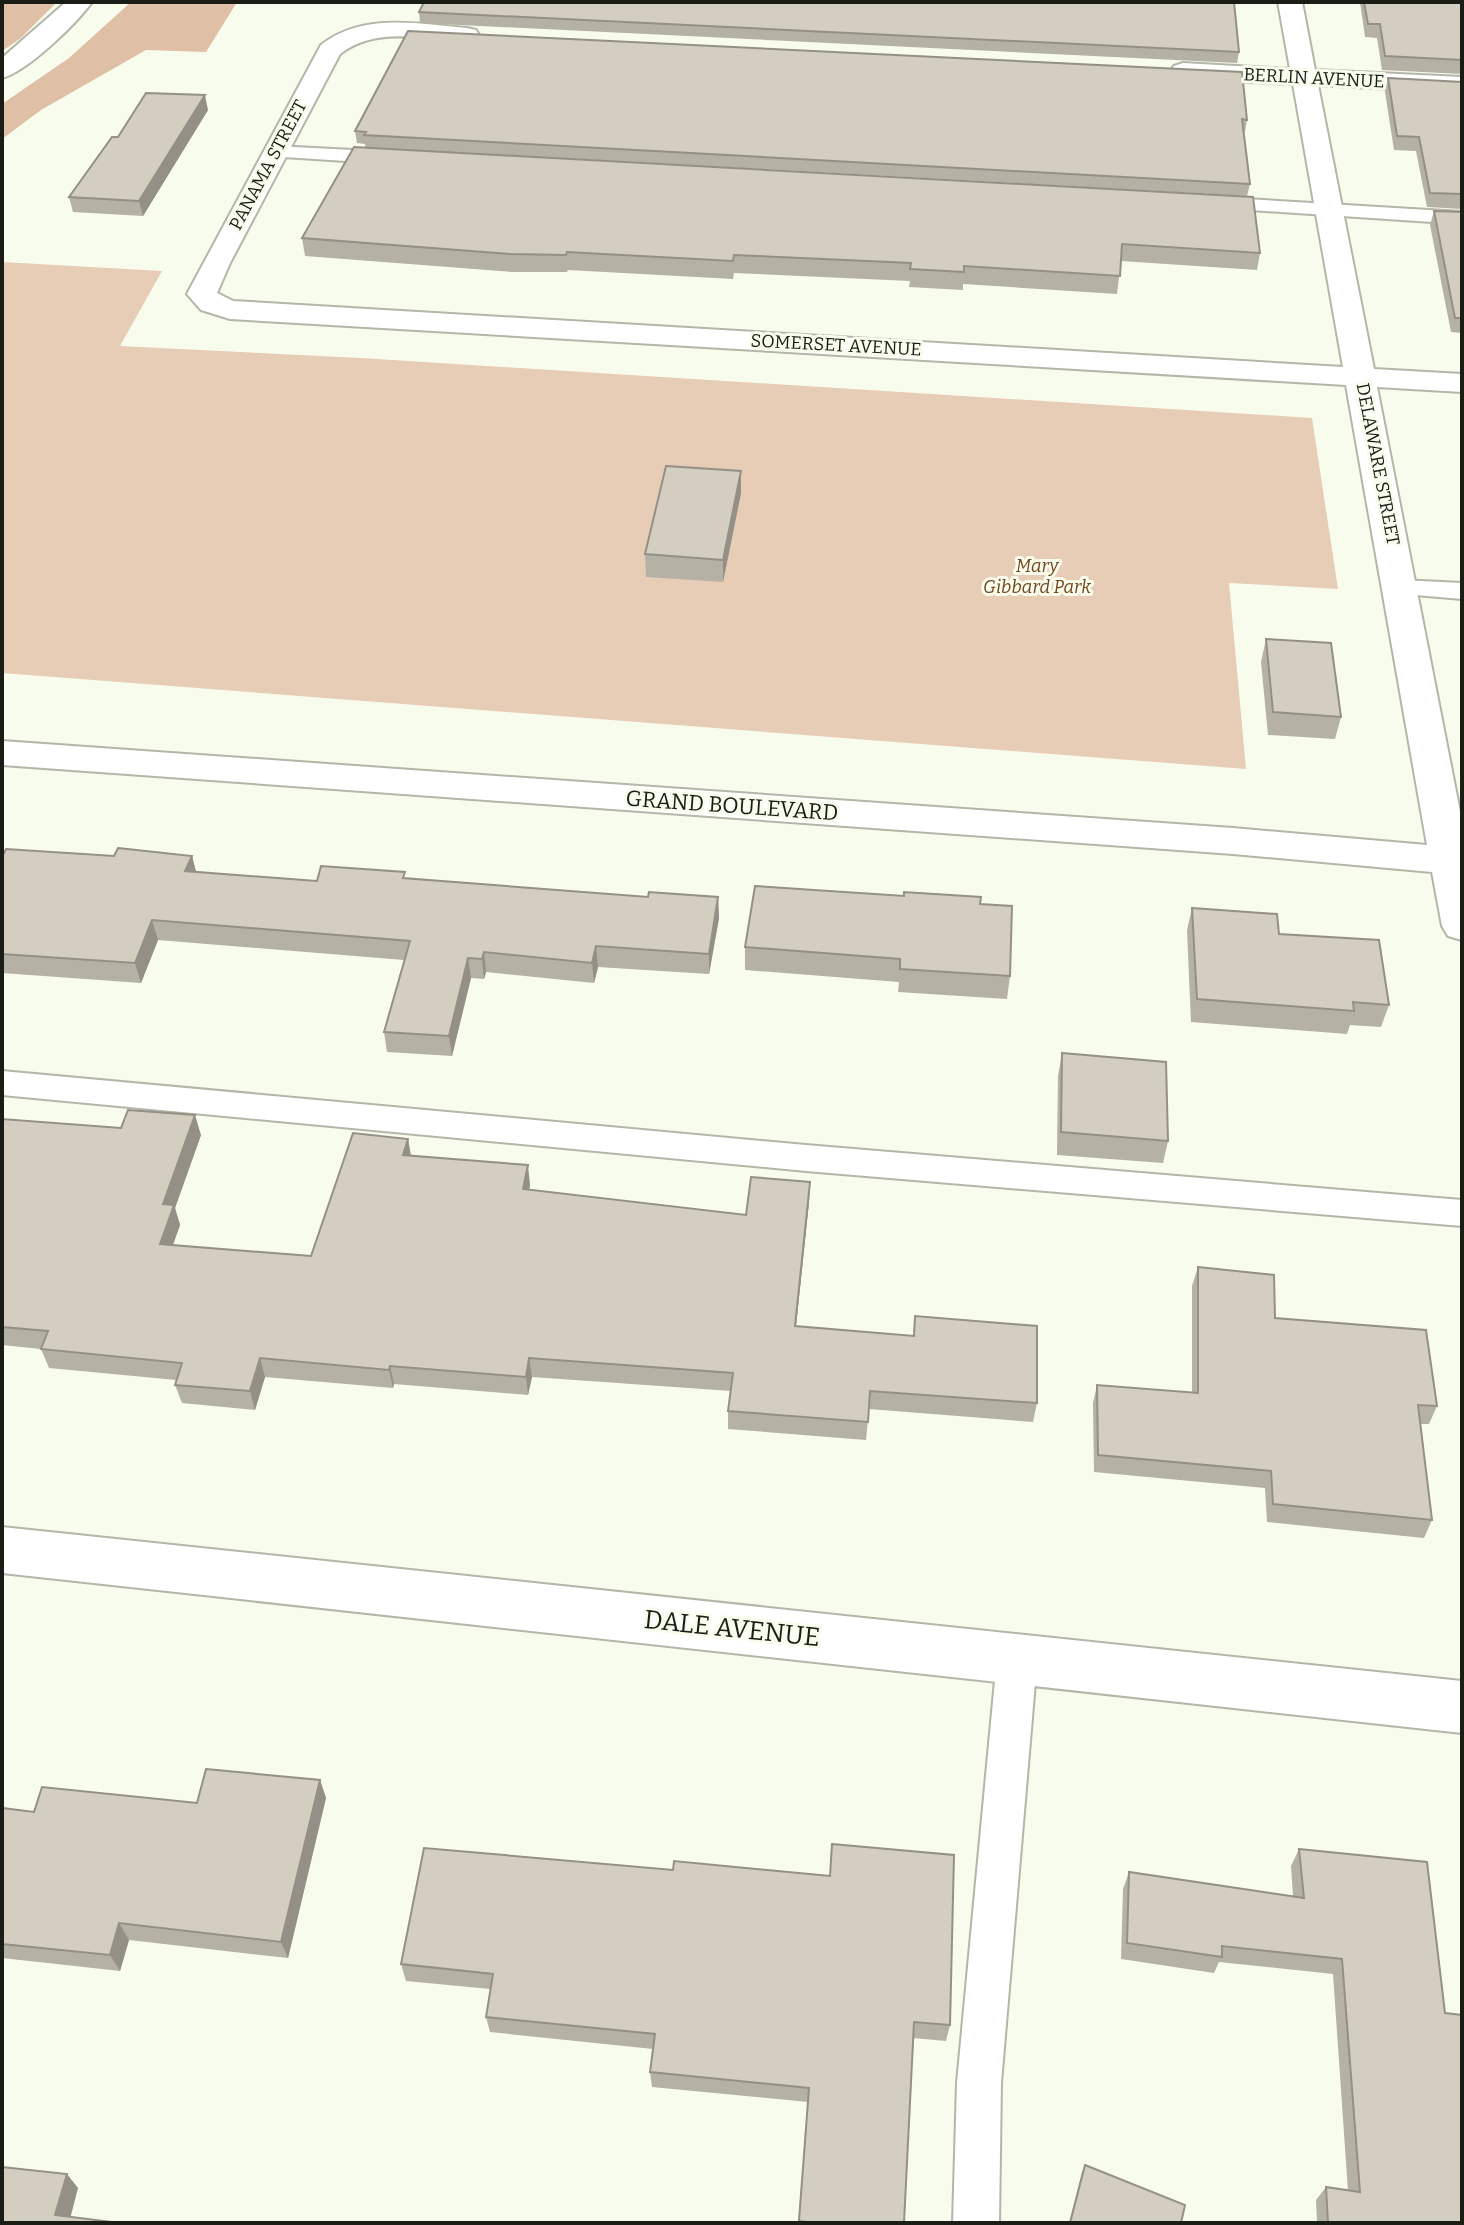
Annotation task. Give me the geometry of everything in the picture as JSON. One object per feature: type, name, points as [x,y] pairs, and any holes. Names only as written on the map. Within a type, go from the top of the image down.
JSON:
[{"type":"street","points":[[2,70],[33,47],[80,2]]},
{"type":"street","name":"DELAWARE STREET","points":[[1290,2],[1456,861],[1462,926]]},
{"type":"street","name":"PANAMA STREET","points":[[211,304],[202,294],[275,152],[330,50],[338,41],[352,34],[392,31],[488,36]]},
{"type":"street","name":"BERLIN AVENUE","points":[[1162,70],[1462,85]]},
{"type":"street","name":"SOMERSET AVENUE","points":[[211,304],[230,310],[1462,383]]},
{"type":"street","name":"GRAND BOULEVARD","points":[[2,753],[1217,840],[1456,861]]},
{"type":"street","name":"DALE AVENUE","points":[[2,1550],[1462,1707]]},
{"type":"lane","points":[[275,152],[412,159]]},
{"type":"lane","points":[[1186,202],[1462,218]]},
{"type":"lane","points":[[1401,588],[1462,591]]},
{"type":"lane","points":[[2,1083],[806,1158],[1462,1213]]},
{"type":"lane","points":[[976,2223],[979,2083],[1017,1659]]},
{"type":"green space","name":"Mary Gibbard Park","points":[[2,262],[162,271],[120,346],[361,358],[1312,418],[1338,589],[1229,583],[1246,769],[2,673]]},
{"type":"shaded area","points":[[2,2],[57,2],[21,38],[2,51]]},
{"type":"shaded area","points":[[131,2],[237,2],[206,52],[146,50],[41,110],[2,139],[2,104],[69,58]]},
{"type":"building","points":[[424,2],[1234,2],[1239,52],[419,12]]},
{"type":"building","points":[[1364,2],[1462,2],[1462,60],[1385,56],[1380,24],[1368,24]]},
{"type":"building","points":[[408,31],[1242,72],[1247,120],[1242,119],[1250,184],[364,135],[366,132],[355,131]]},
{"type":"building","points":[[1388,78],[1462,82],[1462,194],[1430,193],[1419,137],[1397,136]]},
{"type":"building","points":[[146,93],[205,95],[139,201],[69,197],[112,137],[118,137]]},
{"type":"building","points":[[354,147],[1253,197],[1260,253],[1122,244],[1120,276],[964,266],[964,272],[910,269],[911,263],[734,255],[733,261],[567,252],[566,255],[511,254],[302,238]]},
{"type":"building","points":[[1434,211],[1462,212],[1462,318],[1455,318]]},
{"type":"building","points":[[666,466],[741,471],[723,560],[645,554]]},
{"type":"building","points":[[1266,639],[1331,643],[1341,717],[1273,712]]},
{"type":"building","points":[[118,848],[192,856],[185,871],[317,881],[321,866],[405,872],[403,878],[648,897],[649,892],[718,897],[709,954],[596,946],[592,963],[484,952],[482,959],[468,958],[449,1036],[384,1032],[410,941],[152,920],[135,963],[2,954],[2,857],[6,849],[114,856]]},
{"type":"building","points":[[755,886],[904,896],[904,892],[981,897],[980,904],[1012,906],[1010,976],[900,969],[900,959],[745,947]]},
{"type":"building","points":[[1192,908],[1277,914],[1279,934],[1379,940],[1389,1005],[1353,1002],[1354,1011],[1197,999]]},
{"type":"building","points":[[1062,1053],[1166,1062],[1168,1141],[1061,1132]]},
{"type":"building","points":[[128,1110],[195,1115],[163,1204],[174,1205],[160,1244],[311,1256],[353,1133],[408,1139],[403,1155],[528,1165],[523,1189],[746,1215],[751,1177],[810,1182],[795,1326],[914,1336],[915,1316],[1037,1326],[1037,1403],[870,1391],[868,1422],[728,1411],[733,1373],[529,1358],[526,1377],[390,1366],[389,1370],[260,1358],[250,1391],[175,1385],[182,1363],[41,1349],[48,1331],[2,1327],[2,1119],[121,1128]]},
{"type":"building","points":[[1198,1267],[1274,1275],[1275,1318],[1426,1330],[1437,1406],[1418,1405],[1432,1520],[1273,1504],[1271,1471],[1098,1455],[1097,1385],[1198,1393]]},
{"type":"building","points":[[206,1769],[320,1780],[281,1942],[119,1923],[110,1955],[2,1944],[2,1808],[34,1812],[42,1787],[197,1803]]},
{"type":"building","points":[[832,1844],[954,1855],[950,2025],[914,2022],[904,2223],[799,2221],[809,2088],[650,2072],[655,2034],[486,2017],[493,1974],[401,1964],[424,1848],[673,1870],[674,1861],[830,1876]]},
{"type":"building","points":[[1299,1849],[1427,1862],[1445,2013],[1462,2015],[1462,2223],[1328,2223],[1326,2187],[1360,2192],[1342,1959],[1222,1946],[1222,1957],[1127,1943],[1129,1872],[1304,1898]]},
{"type":"building","points":[[1085,2165],[1185,2205],[1181,2223],[1070,2223]]},
{"type":"building","points":[[2,2167],[67,2174],[55,2215],[120,2223],[2,2223]]}]
